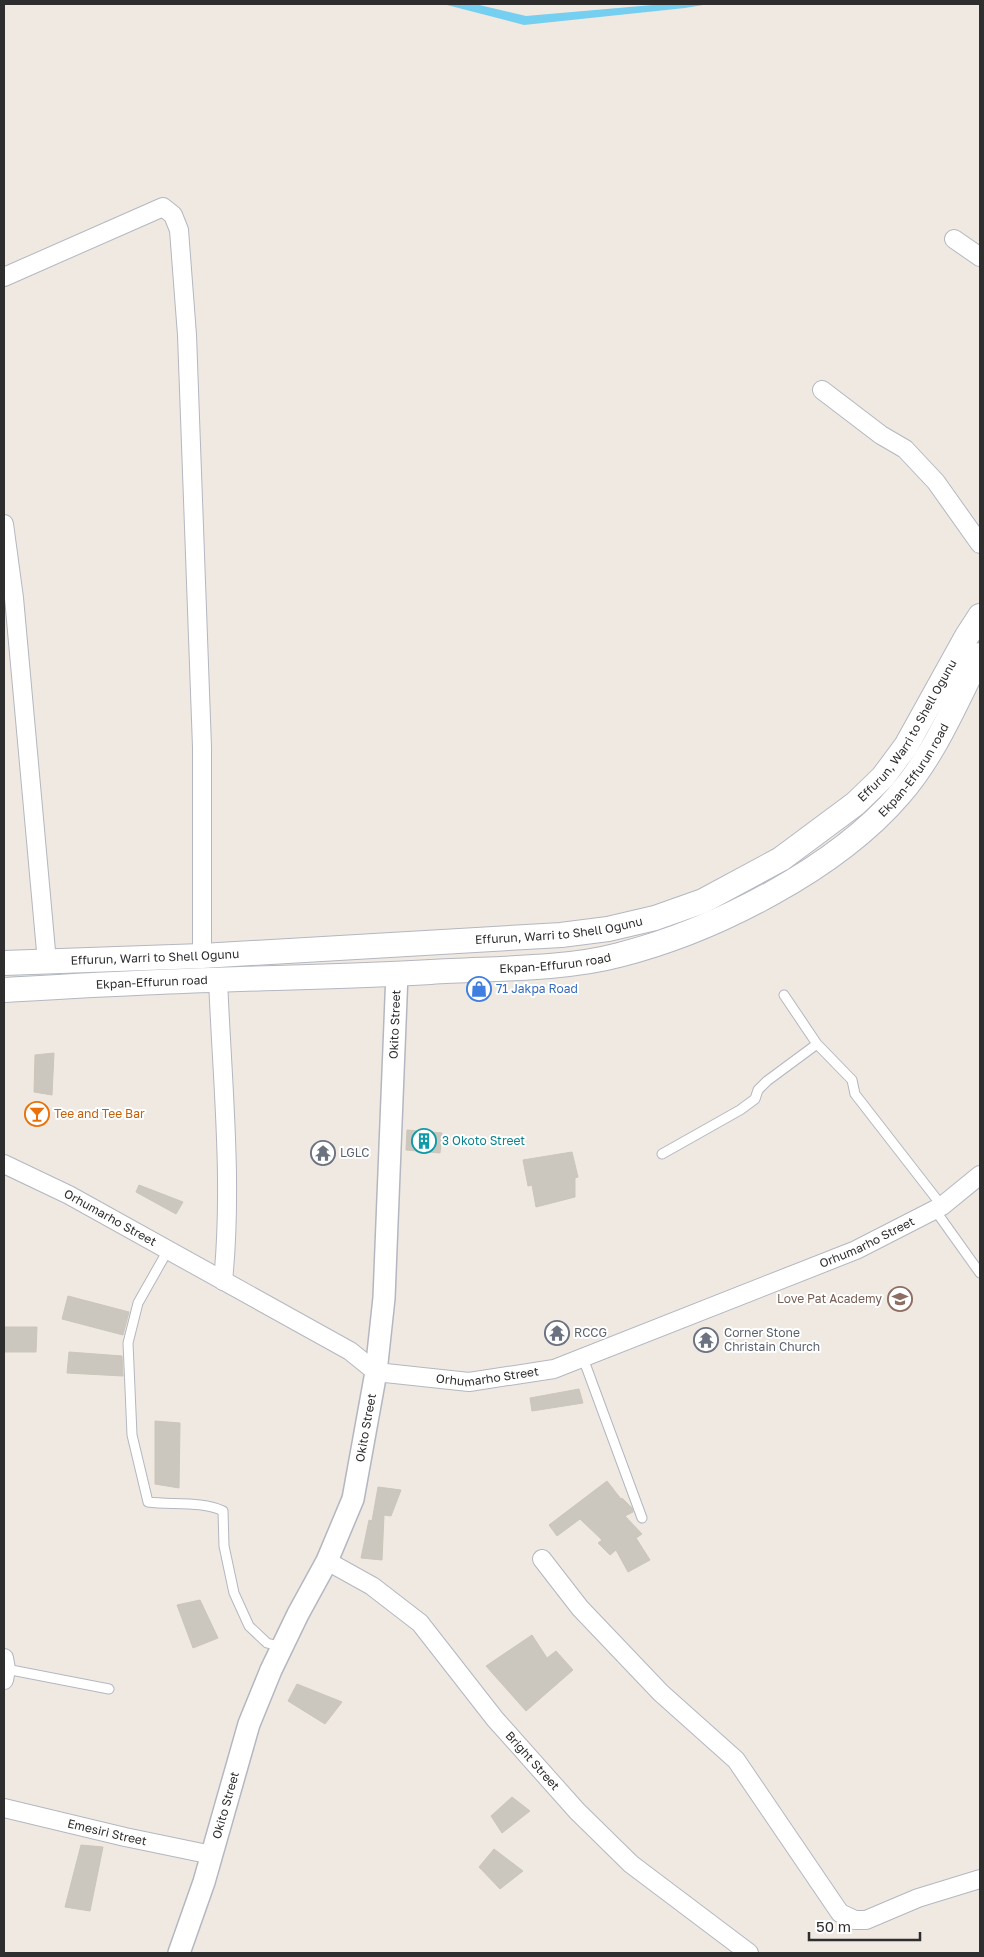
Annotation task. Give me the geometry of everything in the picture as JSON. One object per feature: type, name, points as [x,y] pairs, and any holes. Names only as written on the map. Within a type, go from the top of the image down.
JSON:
[{"type":"main road","name":"Effurun, Warri to Shell Ogunu","points":[[4,963],[202,956],[561,935],[608,929],[656,918],[703,902],[781,859],[855,804],[883,777],[906,746],[980,616]]},
{"type":"main road","name":"Ekpan-Effurun road","points":[[4,990],[397,974],[561,964],[617,956],[673,939],[744,908],[791,881],[845,846],[901,794],[924,762],[980,655]]},
{"type":"main road","points":[[561,935],[561,964]]},
{"type":"street","points":[[4,277],[163,208],[173,215],[179,230],[187,335],[202,747],[202,956]]},
{"type":"street","points":[[954,239],[980,258]]},
{"type":"street","points":[[822,390],[881,435],[905,449],[936,482],[980,544]]},
{"type":"street","points":[[4,524],[9,599],[47,962]]},
{"type":"street","name":"Okito Street","points":[[179,1953],[212,1855],[249,1724],[282,1647],[327,1561],[353,1499],[376,1372],[384,1298],[397,974]]},
{"type":"street","points":[[218,980],[228,1168],[226,1249],[223,1281]]},
{"type":"street","name":"Orhumarho Street","points":[[4,1164],[69,1195],[350,1351],[376,1372],[469,1382],[554,1369],[856,1250],[938,1208],[980,1175]]},
{"type":"street","points":[[542,1559],[580,1608],[661,1693],[736,1760],[840,1913],[855,1920],[866,1920],[918,1898],[980,1879]]},
{"type":"street","name":"Bright Street","points":[[327,1561],[372,1586],[420,1623],[495,1719],[577,1811],[631,1864],[749,1953]]},
{"type":"street","name":"Emesiri Street","points":[[4,1808],[125,1837],[212,1855]]},
{"type":"lane","points":[[784,995],[817,1044],[852,1080],[855,1094],[938,1208],[980,1273]]},
{"type":"lane","points":[[662,1154],[740,1110],[755,1099],[758,1090],[766,1080],[817,1044]]},
{"type":"lane","points":[[168,1250],[138,1303],[128,1343],[132,1434],[148,1502],[214,1506],[223,1511],[224,1546],[234,1593],[249,1626],[267,1643],[282,1647]]},
{"type":"lane","points":[[583,1358],[642,1518]]},
{"type":"lane","points":[[4,1669],[110,1689]]},
{"type":"water","points":[[443,4],[475,4],[526,16],[664,4],[709,4],[524,25]]},
{"type":"building","points":[[54,1053],[52,1095],[34,1092],[35,1055]]},
{"type":"building","name":"3 Okoto Street","points":[[407,1130],[442,1133],[440,1153],[406,1150]]},
{"type":"building","points":[[572,1152],[578,1177],[575,1178],[575,1197],[536,1207],[532,1185],[528,1186],[523,1160]]},
{"type":"building","points":[[139,1185],[183,1202],[176,1214],[136,1192]]},
{"type":"building","points":[[68,1296],[129,1312],[123,1335],[62,1319]]},
{"type":"building","points":[[4,1327],[37,1327],[36,1352],[4,1352]]},
{"type":"building","points":[[69,1352],[122,1356],[123,1376],[67,1373]]},
{"type":"building","points":[[579,1389],[583,1403],[532,1411],[530,1398]]},
{"type":"building","points":[[155,1421],[180,1423],[179,1488],[155,1484]]},
{"type":"building","points":[[607,1481],[621,1499],[632,1508],[633,1512],[625,1516],[642,1534],[636,1538],[650,1560],[628,1572],[616,1550],[610,1555],[598,1543],[602,1540],[580,1519],[557,1536],[549,1525]]},
{"type":"building","points":[[378,1487],[401,1490],[391,1516],[384,1515],[382,1560],[361,1558],[369,1520],[372,1521]]},
{"type":"building","points":[[200,1600],[218,1638],[193,1648],[177,1605]]},
{"type":"building","points":[[532,1635],[547,1658],[556,1651],[573,1670],[526,1711],[486,1666]]},
{"type":"building","points":[[297,1684],[342,1702],[325,1724],[288,1701]]},
{"type":"building","points":[[512,1797],[530,1811],[502,1833],[491,1816]]},
{"type":"building","points":[[81,1845],[103,1847],[90,1911],[65,1907]]},
{"type":"building","points":[[494,1849],[523,1871],[500,1889],[479,1867]]},
{"type":"place","name":"71 Jakpa Road","points":[[479,989]]},
{"type":"place","name":"Tee and Tee Bar","points":[[37,1114]]},
{"type":"place","name":"3 Okoto Street","points":[[424,1141]]},
{"type":"place","name":"LGLC","points":[[323,1153]]},
{"type":"place","name":"Love Pat Academy","points":[[900,1299]]},
{"type":"place","name":"RCCG","points":[[557,1333]]},
{"type":"place","name":"Corner Stone Christain Church","points":[[706,1340]]}]
